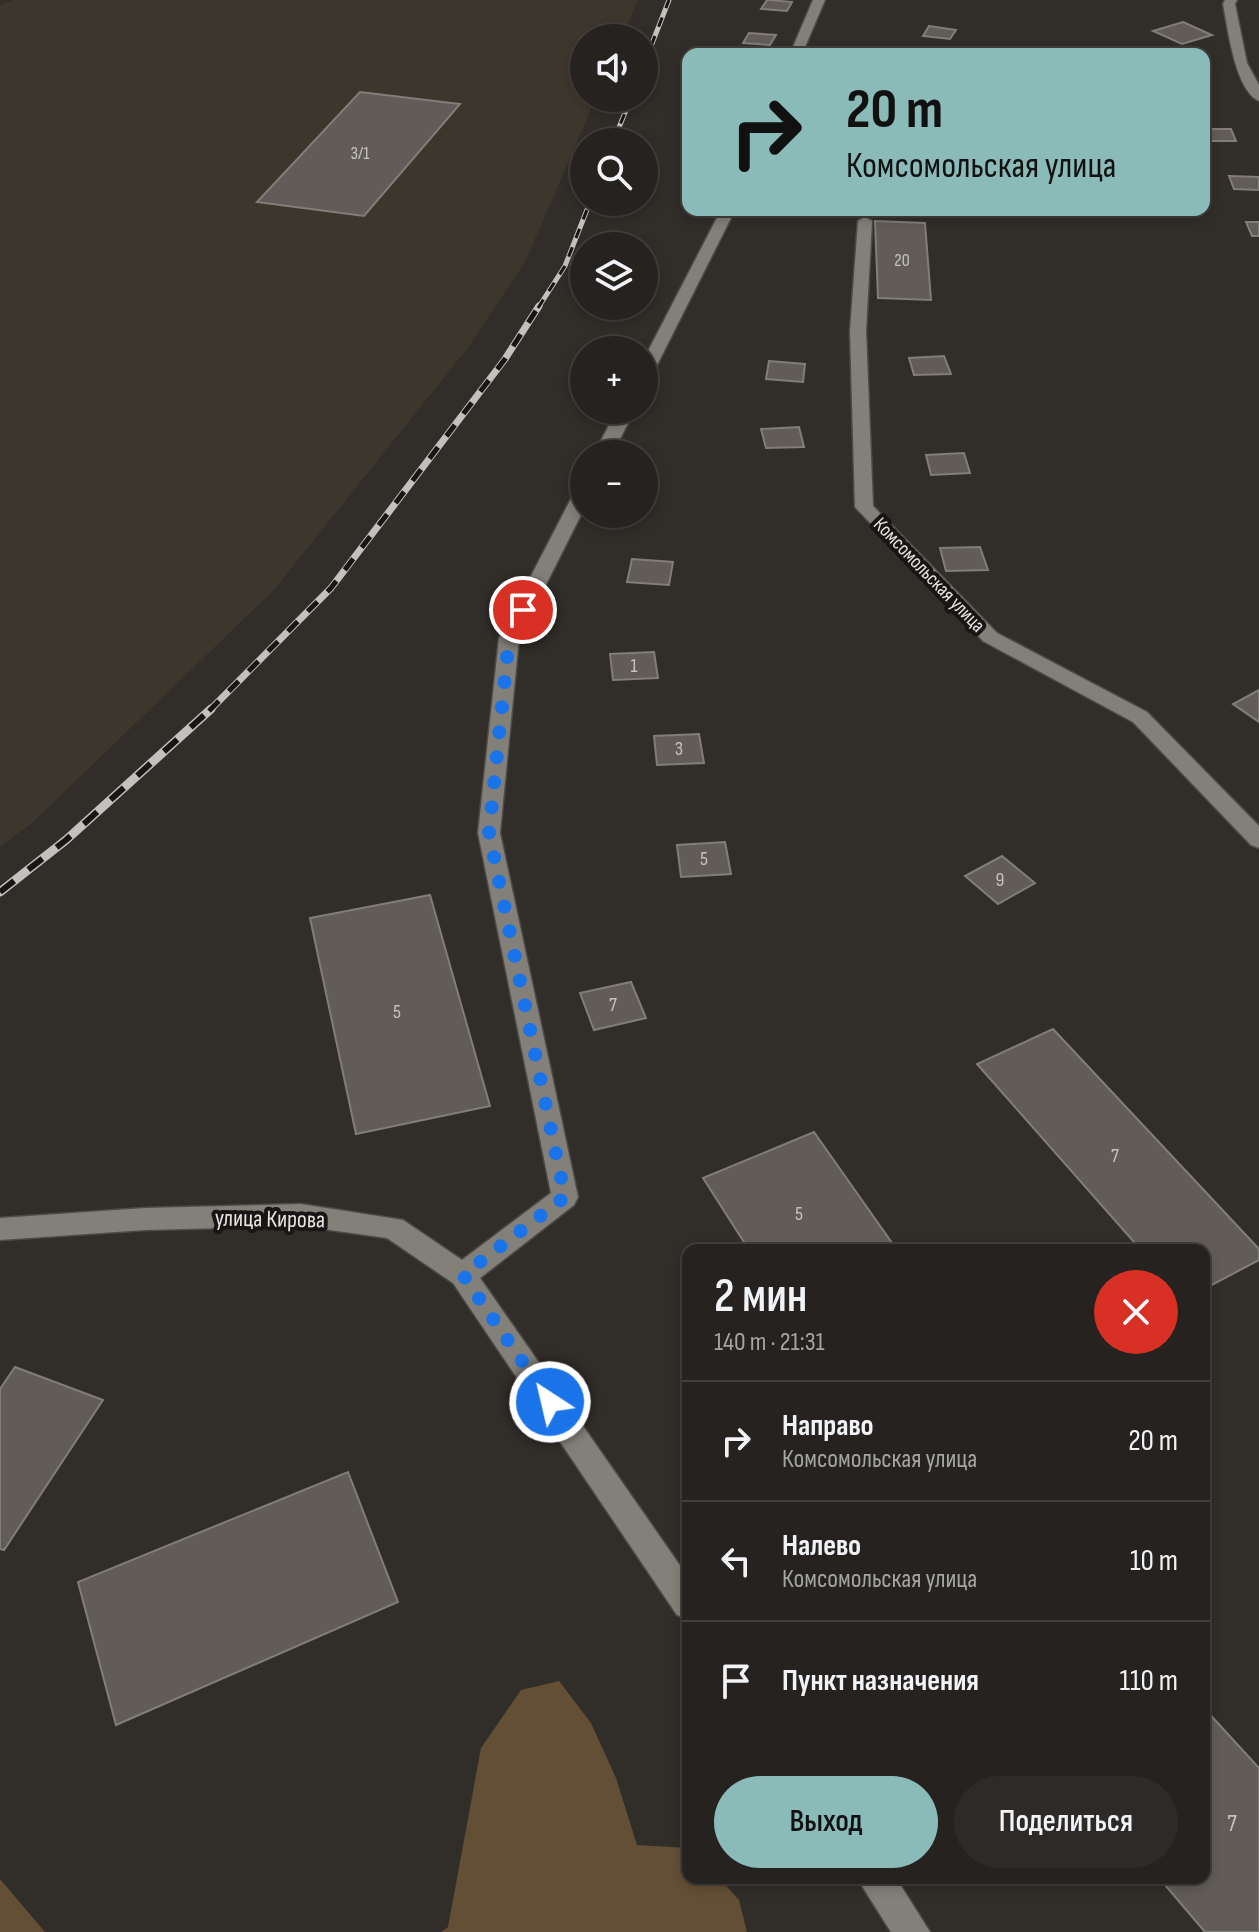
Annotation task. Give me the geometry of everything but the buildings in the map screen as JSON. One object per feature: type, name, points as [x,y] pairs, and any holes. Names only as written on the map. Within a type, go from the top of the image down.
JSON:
[{"type":"street","points":[[799,48],[819,0]]},
{"type":"street","points":[[1231,0],[1229,4],[1241,63],[1259,97]]},
{"type":"street","points":[[658,348],[725,216]]},
{"type":"street","name":"Комсомольская улица","points":[[865,221],[858,331],[864,507],[990,637],[1140,717],[1259,840]]},
{"type":"street","points":[[463,1275],[565,1197],[489,833],[509,638],[570,518]]},
{"type":"street","name":"улица Кирова","points":[[0,1229],[145,1219],[301,1215],[393,1228],[463,1275],[682,1595]]},
{"type":"street","points":[[879,1884],[912,1932]]},
{"type":"shaded area","points":[[14,0],[638,0],[627,24],[570,24],[570,112],[590,112],[583,128],[570,128],[570,158],[525,262],[467,349],[273,591],[33,822],[0,847],[0,5]]},
{"type":"shaded area","points":[[559,1681],[591,1723],[616,1778],[637,1845],[682,1848],[682,1884],[724,1884],[739,1900],[747,1932],[441,1932],[448,1927],[481,1748],[521,1690]]},
{"type":"shaded area","points":[[0,1879],[45,1932],[0,1932]]},
{"type":"railway","points":[[658,28],[669,0]]},
{"type":"railway","points":[[619,128],[625,112]]},
{"type":"railway","points":[[538,308],[565,266],[585,216]]},
{"type":"railway","points":[[211,709],[331,588],[505,359],[539,306]]},
{"type":"railway","points":[[0,892],[66,840],[211,709]]},
{"type":"route","points":[[523,610],[509,638],[489,833],[565,1197],[463,1275],[550,1402]]}]
